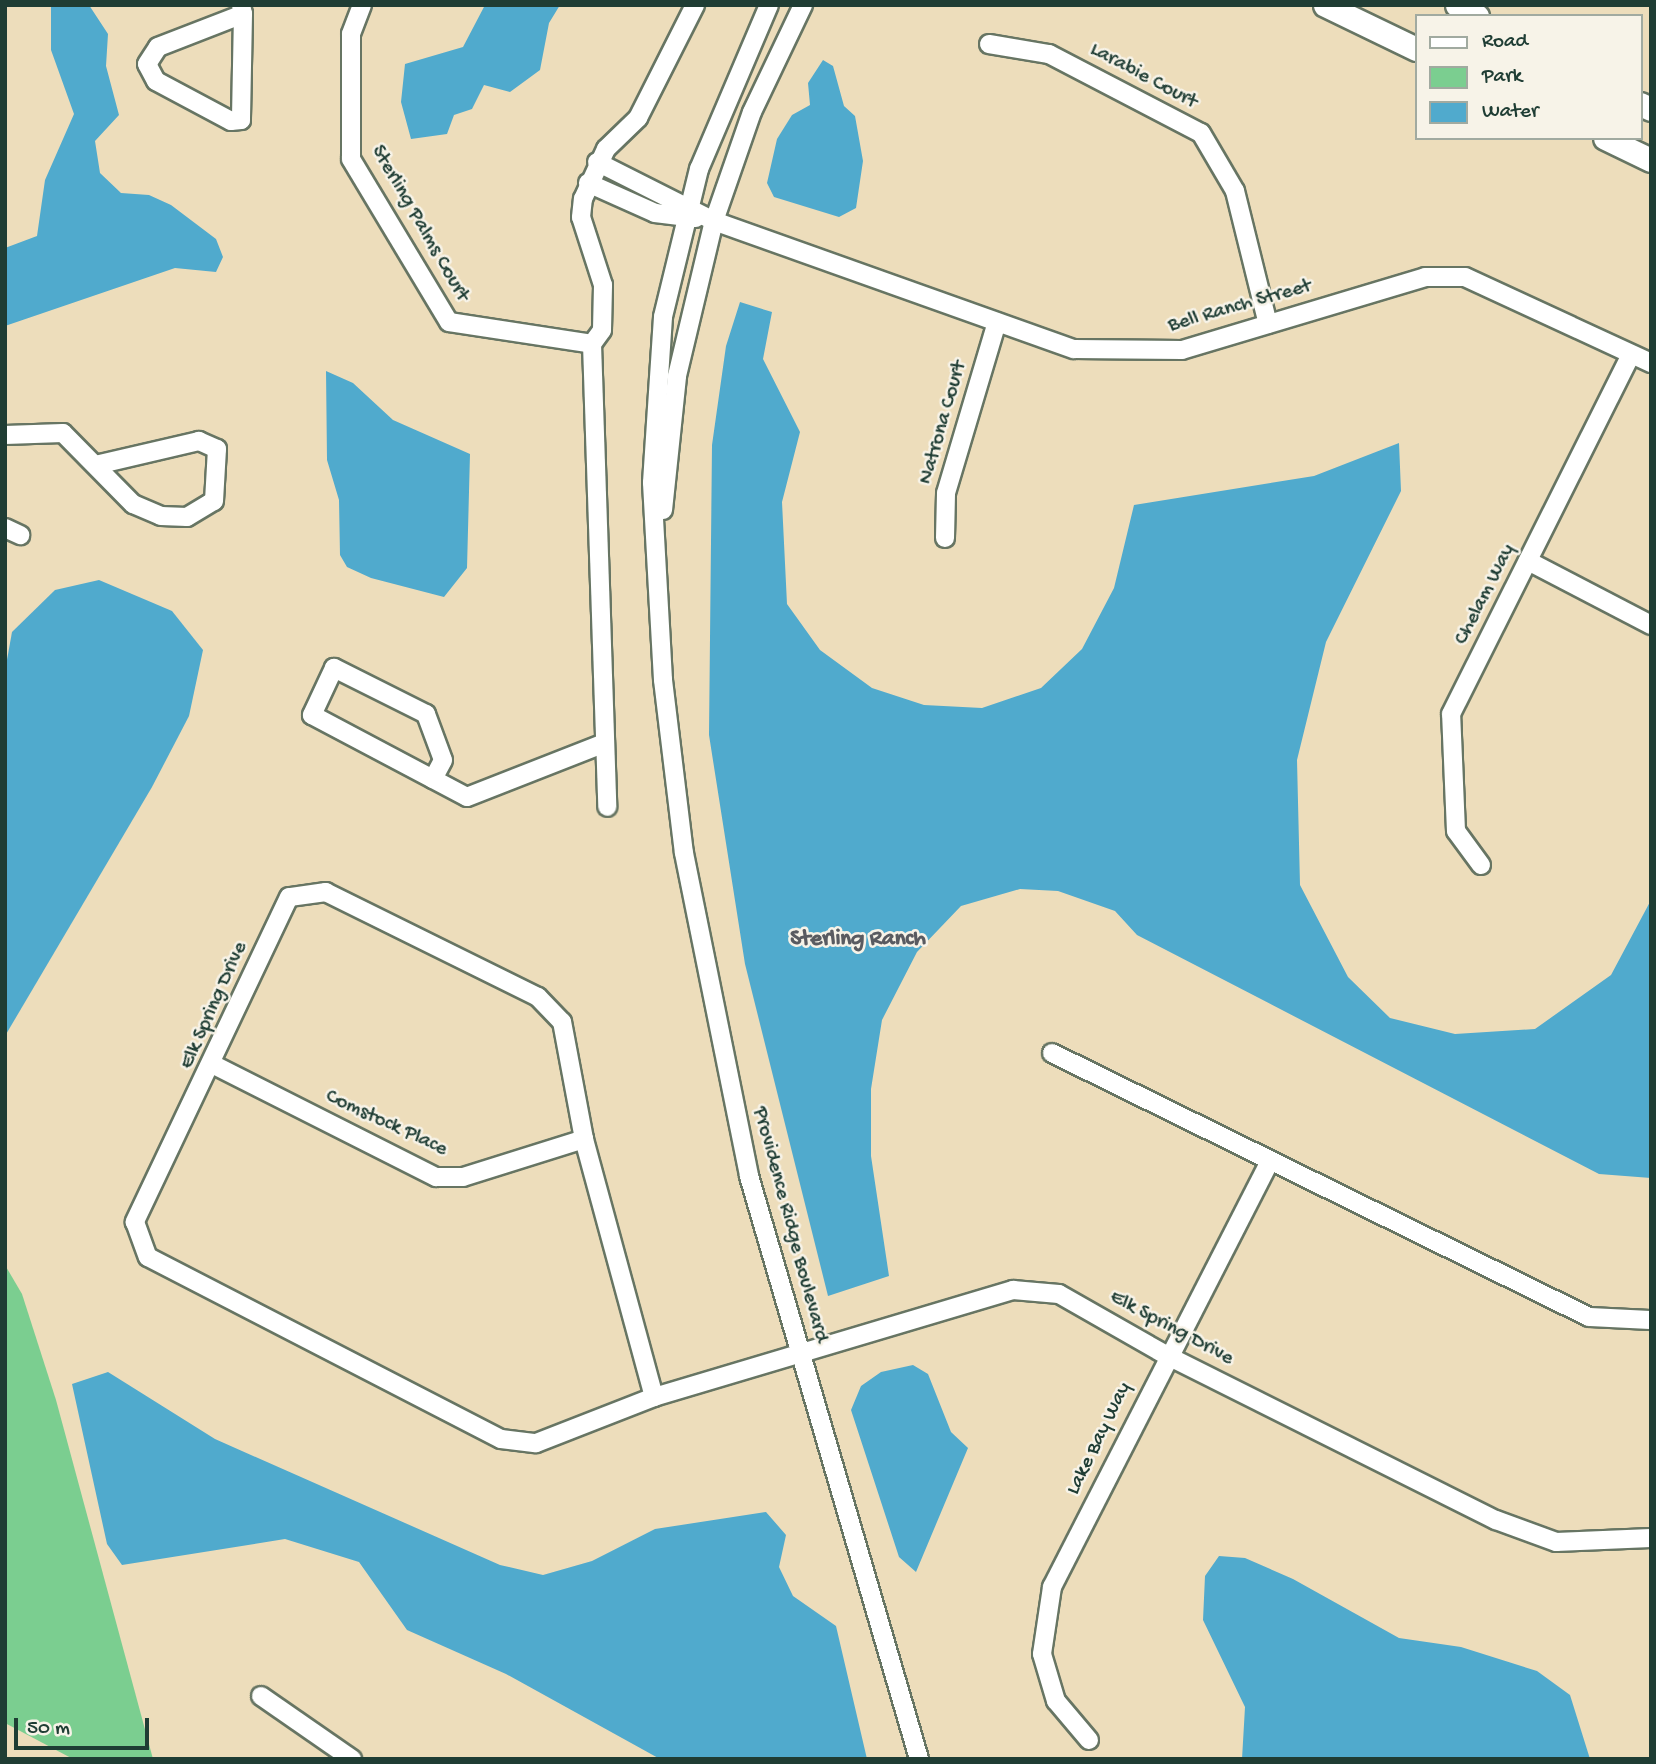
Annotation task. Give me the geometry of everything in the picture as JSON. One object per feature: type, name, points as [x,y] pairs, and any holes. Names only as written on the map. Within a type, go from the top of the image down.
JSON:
[{"type":"main road","points":[[1325,5],[1414,48]]},
{"type":"main road","points":[[1457,5],[1473,14]]},
{"type":"main road","points":[[1609,140],[1651,160]]},
{"type":"street","name":"Sterling Palms Court","points":[[362,5],[351,34],[351,159],[449,322],[592,344]]},
{"type":"street","points":[[607,807],[592,344],[602,330],[603,285],[581,217],[588,183],[597,162],[638,118],[695,5]]},
{"type":"street","name":"Providence Ridge Boulevard","points":[[769,5],[723,105],[686,212],[656,377],[652,483],[663,680],[684,853],[748,1176],[919,1759]]},
{"type":"street","name":"Providence Ridge Boulevard","points":[[658,566],[677,376],[714,220],[752,112],[803,5]]},
{"type":"street","points":[[242,10],[241,120],[231,121],[156,81],[148,64],[158,47],[242,10]]},
{"type":"street","name":"Larabie Court","points":[[989,44],[1049,54],[1201,133],[1235,191],[1268,324]]},
{"type":"street","points":[[597,162],[686,212],[714,220]]},
{"type":"street","points":[[588,183],[655,213],[686,212]]},
{"type":"street","name":"Bell Ranch Street","points":[[714,220],[1074,349],[1124,354],[1182,350],[1425,277],[1465,277],[1651,363]]},
{"type":"street","name":"Natrona Court","points":[[945,538],[946,493],[997,322]]},
{"type":"street","name":"Chelam Way","points":[[1481,865],[1456,831],[1451,714],[1631,354]]},
{"type":"street","points":[[5,435],[63,433],[100,464],[132,504],[161,516],[187,517],[214,501],[217,449],[200,442],[100,464]]},
{"type":"street","points":[[1528,561],[1651,625]]},
{"type":"street","points":[[433,779],[443,760],[426,714],[334,668],[312,715],[467,797],[605,743]]},
{"type":"street","name":"Elk Spring Drive","points":[[654,1397],[584,1139],[562,1022],[538,997],[326,892],[289,897],[214,1065],[135,1222],[149,1258],[501,1439],[536,1443],[654,1397],[801,1358],[1013,1290],[1059,1294],[1167,1356],[1496,1520],[1556,1542],[1651,1538]]},
{"type":"street","points":[[1052,1053],[1269,1163],[1589,1317],[1651,1320]]},
{"type":"street","name":"Comstock Place","points":[[214,1065],[436,1177],[463,1177],[584,1139]]},
{"type":"street","name":"Lake Bay Way","points":[[1089,1740],[1056,1701],[1042,1654],[1052,1587],[1167,1356],[1269,1163]]},
{"type":"street","points":[[261,1696],[352,1759]]},
{"type":"green space","points":[[5,1265],[22,1294],[56,1400],[153,1759],[73,1759],[5,1723]]},
{"type":"water","points":[[51,5],[89,5],[108,34],[106,66],[119,115],[95,141],[100,173],[121,193],[149,195],[171,205],[216,239],[223,257],[216,272],[175,268],[5,326],[5,248],[37,236],[45,180],[74,114],[51,50]]},
{"type":"water","points":[[485,5],[560,5],[549,23],[540,70],[510,92],[484,85],[472,109],[454,115],[447,134],[411,139],[401,102],[405,64],[463,47]]},
{"type":"water","points":[[823,60],[833,66],[844,106],[855,116],[863,161],[856,208],[839,217],[774,197],[767,183],[777,139],[792,115],[810,105],[808,83]]},
{"type":"water","points":[[740,302],[772,312],[763,359],[800,432],[782,502],[787,604],[820,650],[872,688],[924,705],[982,708],[1041,688],[1082,649],[1114,588],[1134,505],[1314,476],[1399,443],[1401,491],[1326,642],[1297,760],[1300,885],[1348,977],[1390,1018],[1455,1034],[1535,1029],[1611,975],[1651,900],[1651,1178],[1599,1174],[1137,935],[1115,911],[1058,891],[1020,889],[961,906],[917,952],[882,1020],[871,1089],[871,1156],[889,1276],[828,1296],[745,964],[709,735],[712,445],[726,346]]},
{"type":"water","points":[[326,371],[353,383],[393,420],[470,454],[467,568],[444,597],[371,578],[347,567],[340,555],[339,500],[327,460]]},
{"type":"water","points":[[99,580],[172,611],[203,650],[189,716],[152,787],[5,1036],[5,671],[12,632],[55,590]]},
{"type":"water","points":[[913,1365],[928,1374],[951,1432],[968,1448],[916,1572],[899,1557],[851,1410],[861,1386],[881,1372]]},
{"type":"water","points":[[108,1372],[215,1439],[500,1565],[543,1575],[592,1561],[655,1529],[766,1512],[786,1535],[779,1567],[793,1596],[836,1626],[867,1759],[660,1759],[506,1674],[407,1630],[359,1562],[285,1539],[122,1565],[107,1544],[72,1384]]},
{"type":"water","points":[[1219,1556],[1245,1558],[1293,1579],[1399,1638],[1461,1647],[1537,1671],[1570,1695],[1590,1759],[1242,1759],[1245,1707],[1203,1620],[1205,1576]]},
{"type":"district","name":"Sterling Ranch","points":[[858,940]]}]
